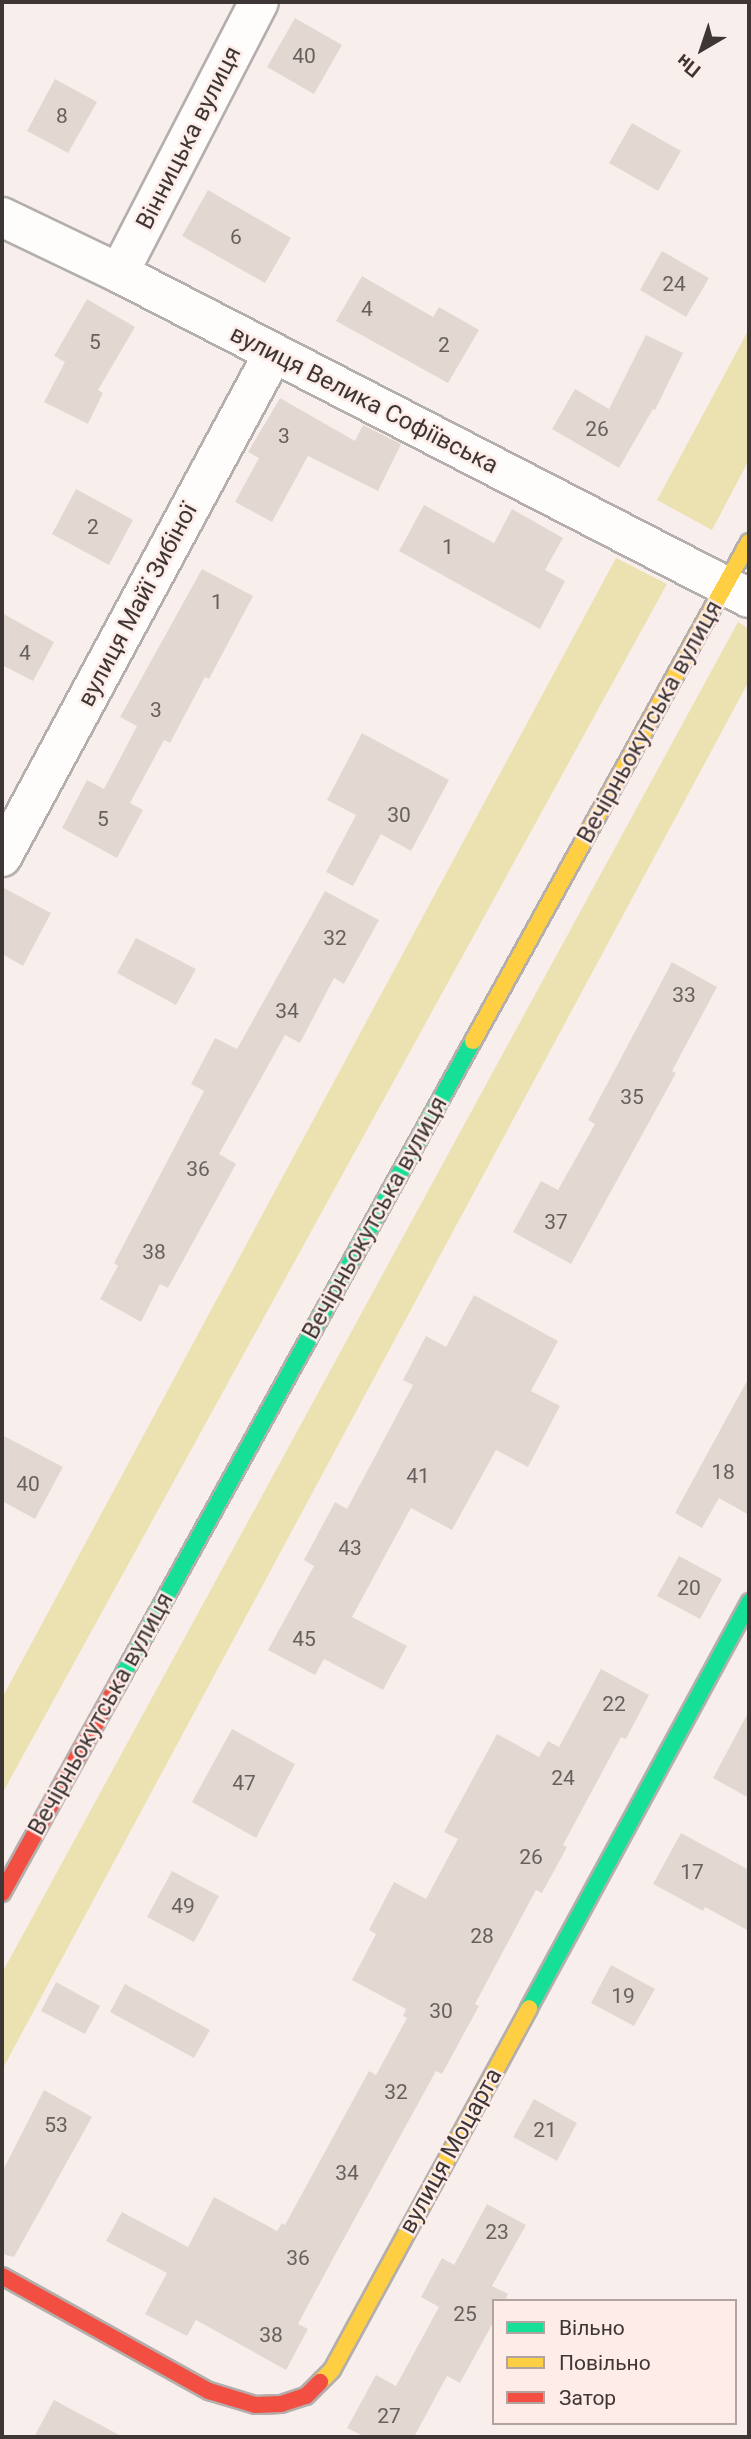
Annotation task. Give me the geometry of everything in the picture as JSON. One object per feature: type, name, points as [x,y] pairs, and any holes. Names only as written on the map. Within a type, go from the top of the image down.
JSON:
[{"type":"street","name":"Вінницька вулиця","points":[[119,274],[259,2]]},
{"type":"street","name":"вулиця Велика Софіївська","points":[[2,217],[119,274],[737,592]]},
{"type":"street","name":"вулиця Майї Зибіної","points":[[2,857],[273,354]]},
{"type":"street","name":"Вечірньокутська вулиця","points":[[2,1894],[737,592],[749,542]]},
{"type":"street","name":"вулиця Моцарта","points":[[2,2276],[209,2391],[256,2405],[281,2404],[306,2396],[332,2370],[749,1602]]},
{"type":"shaded area","points":[[749,329],[749,460],[712,530],[657,500]]},
{"type":"shaded area","points":[[616,558],[667,584],[2,1794],[2,1698]]},
{"type":"shaded area","points":[[738,622],[749,629],[749,681],[2,2070],[2,1973]]},
{"type":"building","points":[[295,18],[342,45],[314,94],[267,67]]},
{"type":"building","points":[[55,79],[97,102],[68,153],[27,131]]},
{"type":"building","points":[[632,123],[681,151],[658,191],[609,163]]},
{"type":"building","points":[[208,190],[291,238],[265,283],[182,236]]},
{"type":"building","points":[[662,251],[709,278],[686,317],[640,290]]},
{"type":"building","points":[[362,276],[433,317],[439,307],[479,330],[448,383],[336,321]]},
{"type":"building","points":[[87,299],[135,327],[98,390],[103,393],[88,424],[44,402],[65,362],[54,356]]},
{"type":"building","points":[[646,335],[683,353],[655,410],[653,409],[619,468],[552,429],[575,389],[609,409]]},
{"type":"building","points":[[280,398],[355,441],[363,425],[401,444],[378,491],[308,456],[272,522],[235,502],[259,458],[248,452]]},
{"type":"building","points":[[76,489],[133,520],[109,565],[52,534]]},
{"type":"building","points":[[424,505],[494,543],[512,509],[563,538],[545,570],[565,581],[540,629],[399,551]]},
{"type":"building","points":[[202,569],[253,596],[209,679],[205,677],[170,743],[164,740],[130,803],[143,810],[117,858],[62,828],[87,780],[104,789],[137,726],[120,717]]},
{"type":"building","points":[[2,613],[54,642],[33,681],[2,665]]},
{"type":"building","points":[[362,733],[449,780],[411,851],[381,834],[353,886],[326,872],[356,815],[327,800]]},
{"type":"building","points":[[2,887],[51,913],[23,966],[2,954]]},
{"type":"building","points":[[325,891],[379,920],[344,984],[334,978],[300,1043],[285,1035],[219,1154],[236,1164],[168,1288],[160,1284],[141,1322],[100,1299],[118,1266],[114,1263],[204,1091],[191,1084],[215,1038],[237,1049]]},
{"type":"building","points":[[136,938],[196,969],[176,1005],[117,973]]},
{"type":"building","points":[[672,962],[717,987],[672,1071],[676,1073],[571,1264],[513,1232],[541,1181],[558,1190],[595,1124],[588,1120]]},
{"type":"building","points":[[474,1295],[558,1341],[531,1391],[560,1406],[528,1467],[496,1450],[452,1530],[411,1508],[352,1617],[407,1646],[383,1690],[324,1659],[315,1675],[268,1650],[314,1566],[304,1560],[335,1502],[347,1509],[413,1385],[403,1380],[426,1336],[446,1347]]},
{"type":"building","points":[[749,1377],[749,1515],[719,1498],[702,1528],[675,1513]]},
{"type":"building","points":[[2,1435],[63,1467],[35,1519],[2,1501]]},
{"type":"building","points":[[679,1556],[722,1579],[700,1619],[657,1596]]},
{"type":"building","points":[[601,1669],[649,1695],[626,1739],[621,1737],[563,1845],[567,1847],[542,1893],[536,1890],[475,2004],[479,2006],[442,2074],[436,2071],[336,2253],[298,2324],[308,2329],[286,2370],[196,2320],[187,2336],[145,2314],[167,2273],[106,2241],[122,2212],[188,2247],[214,2197],[277,2231],[282,2223],[285,2225],[369,2071],[376,2075],[407,2018],[403,2016],[406,2009],[352,1980],[376,1934],[369,1930],[394,1882],[426,1899],[458,1839],[444,1832],[497,1734],[539,1757],[548,1741],[559,1747]]},
{"type":"building","points":[[749,1711],[749,1798],[713,1778]]},
{"type":"building","points":[[232,1729],[295,1764],[256,1838],[192,1802]]},
{"type":"building","points":[[681,1833],[749,1870],[749,1931],[705,1907],[703,1911],[653,1884]]},
{"type":"building","points":[[172,1871],[219,1896],[194,1942],[147,1917]]},
{"type":"building","points":[[611,1965],[655,1989],[634,2026],[591,2003]]},
{"type":"building","points":[[56,1982],[100,2006],[85,2034],[41,2011]]},
{"type":"building","points":[[125,1984],[210,2030],[194,2058],[110,2012]]},
{"type":"building","points":[[44,2090],[92,2117],[14,2257],[2,2254],[2,2172]]},
{"type":"building","points":[[534,2099],[577,2123],[557,2161],[513,2137]]},
{"type":"building","points":[[487,2204],[526,2225],[492,2286],[508,2294],[506,2299],[492,2299],[492,2325],[460,2383],[447,2376],[414,2437],[365,2437],[347,2428],[376,2375],[396,2386],[439,2307],[421,2297],[442,2258],[454,2265]]},
{"type":"building","points":[[54,2400],[123,2437],[34,2437]]},
{"type":"traffic: fast","points":[[119,1682],[473,1041]]},
{"type":"traffic: fast","points":[[529,2008],[749,1602]]},
{"type":"traffic: slow","points":[[473,1041],[749,542]]},
{"type":"traffic: slow","points":[[320,2382],[332,2370],[529,2008]]},
{"type":"traffic: jam","points":[[2,1893],[119,1682]]},
{"type":"traffic: jam","points":[[2,2276],[209,2391],[255,2405],[281,2404],[306,2396],[320,2382]]}]
